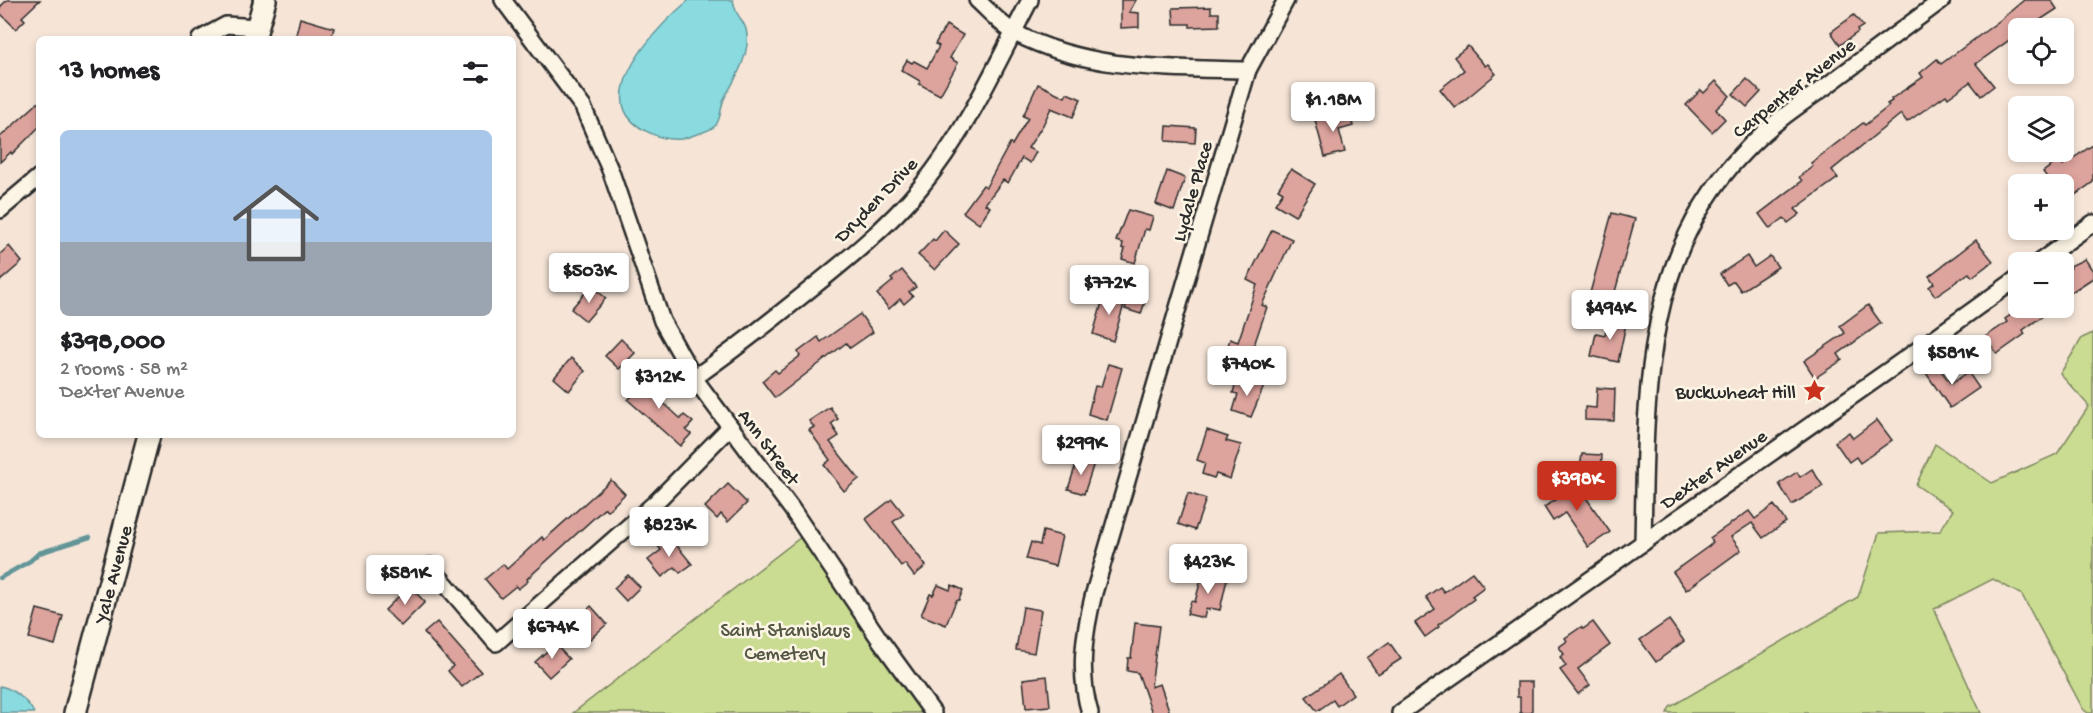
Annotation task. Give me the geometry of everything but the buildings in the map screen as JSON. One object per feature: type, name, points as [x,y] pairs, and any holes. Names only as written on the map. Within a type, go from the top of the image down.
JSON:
[{"type":"main road","points":[[255,33],[265,0]]},
{"type":"main road","name":"Yale Avenue","points":[[75,713],[148,438]]},
{"type":"street","name":"Ann Street","points":[[503,0],[583,107],[611,172],[662,321],[694,378],[729,428],[791,508],[880,640],[933,713]]},
{"type":"street","points":[[976,0],[1013,32],[1067,54],[1135,67],[1248,70]]},
{"type":"street","name":"Dryden Drive","points":[[694,378],[735,349],[815,285],[892,218],[920,188],[962,129],[981,97],[1030,0]]},
{"type":"street","name":"Lydale Place","points":[[1089,713],[1082,678],[1087,623],[1094,593],[1248,70],[1286,0]]},
{"type":"street","name":"Carpenter Avenue","points":[[1642,543],[1647,403],[1651,362],[1673,265],[1694,217],[1727,171],[1762,134],[1942,0]]},
{"type":"street","points":[[206,36],[226,25],[255,33]]},
{"type":"street","points":[[0,210],[36,180]]},
{"type":"street","points":[[2053,252],[2093,223]]},
{"type":"street","name":"Dexter Avenue","points":[[1400,713],[2008,285]]},
{"type":"street","points":[[430,566],[496,643],[647,511],[729,428]]},
{"type":"green space","points":[[2093,333],[2093,713],[2088,713],[2083,709],[2022,595],[1993,579],[1934,609],[1981,713],[1667,713],[1670,707],[1858,597],[1879,533],[1940,531],[1953,510],[1916,485],[1935,444],[1992,483],[2057,454],[2089,406],[2060,374],[2082,338]]},
{"type":"green space","name":"Saint Stanislaus Cemetery","points":[[801,537],[927,713],[573,713]]},
{"type":"water","points":[[689,0],[733,0],[746,29],[747,46],[742,64],[723,100],[719,120],[715,126],[707,131],[681,139],[664,138],[646,131],[631,119],[623,104],[623,90],[627,76],[644,46]]},
{"type":"water","points":[[0,686],[20,696],[34,713],[0,713]]},
{"type":"waterway","points":[[0,578],[30,561],[39,553],[90,537]]},
{"type":"place","name":"Buckwheat Hill","points":[[1814,391]]}]
